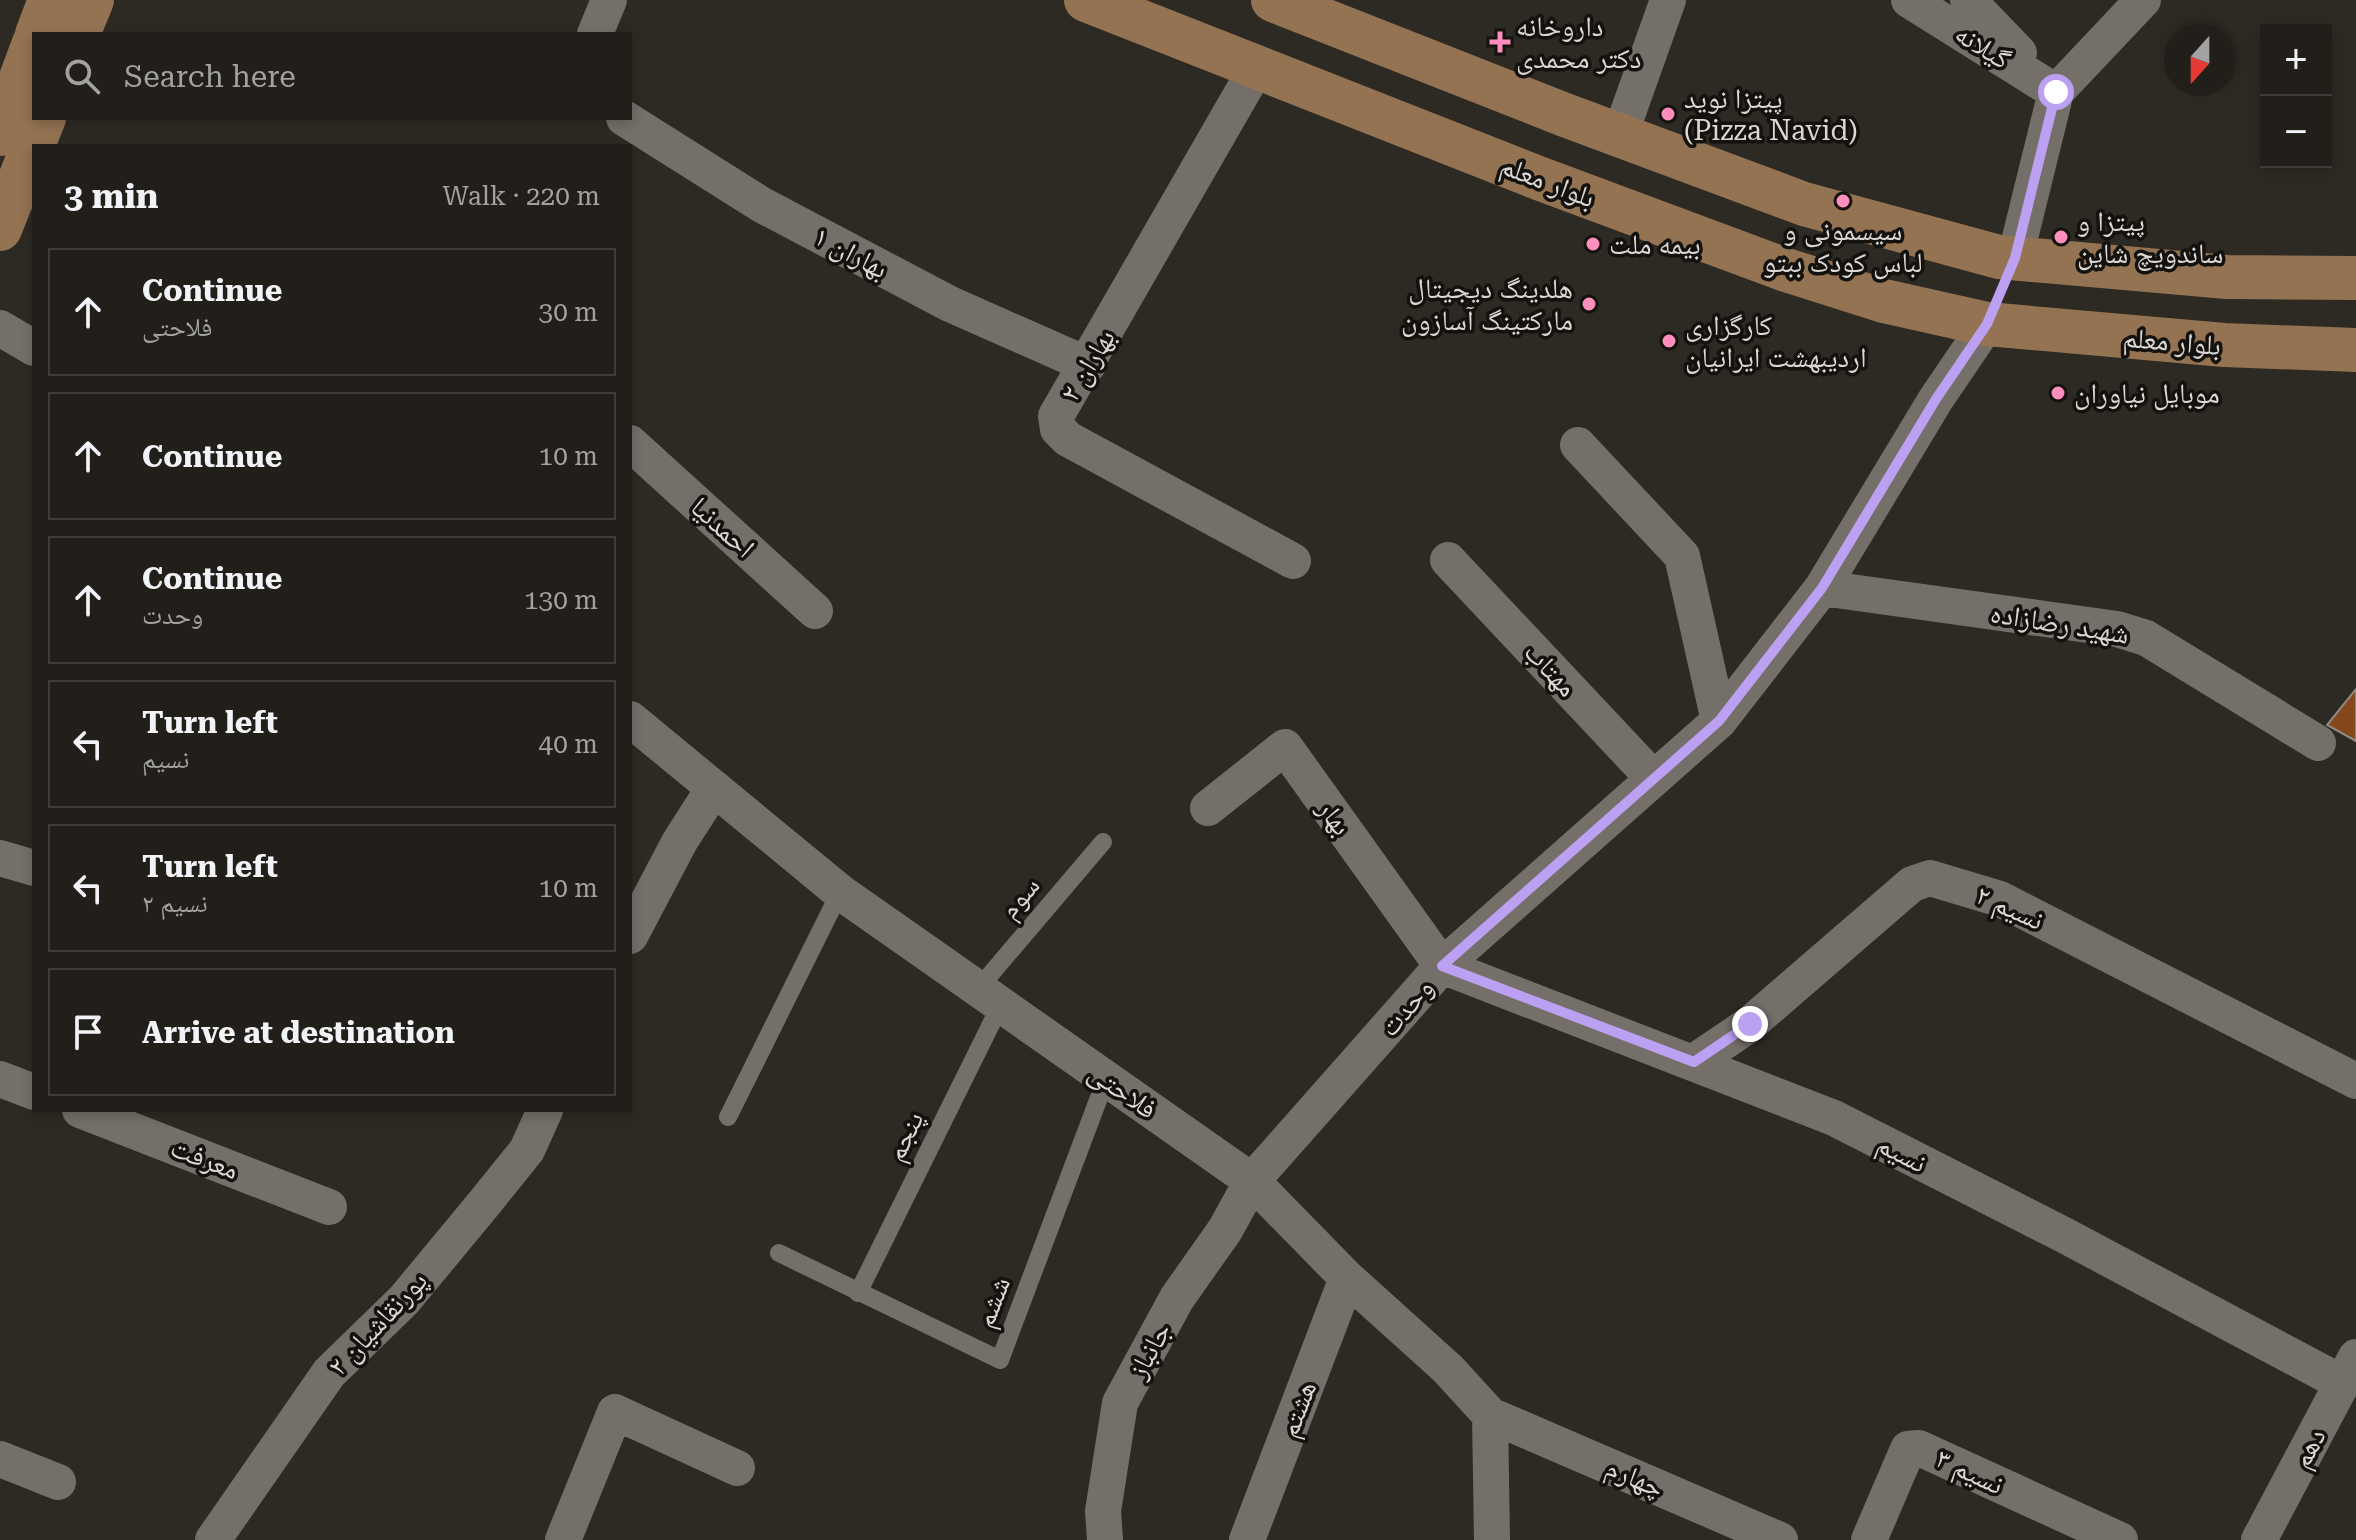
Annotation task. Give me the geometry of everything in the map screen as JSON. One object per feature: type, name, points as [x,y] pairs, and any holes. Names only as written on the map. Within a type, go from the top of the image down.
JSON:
[{"type":"main road","points":[[38,32],[50,0]]},
{"type":"main road","points":[[79,32],[92,0]]},
{"type":"main road","name":"بلوار معلم","points":[[1086,0],[1541,179],[1783,269],[1884,301],[1987,324],[2224,345],[2356,350]]},
{"type":"main road","points":[[1273,0],[1804,204],[2015,258],[2227,277],[2356,278]]},
{"type":"main road","points":[[0,134],[32,48]]},
{"type":"main road","points":[[34,144],[43,120]]},
{"type":"main road","points":[[0,229],[32,148]]},
{"type":"main road","points":[[1987,324],[2015,258]]},
{"type":"street","points":[[596,32],[609,0]]},
{"type":"street","points":[[1620,135],[1668,0]]},
{"type":"street","name":"گیلانه","points":[[1909,0],[2056,92]]},
{"type":"street","points":[[1968,0],[2056,92]]},
{"type":"street","points":[[2015,258],[2056,92],[2143,0]]},
{"type":"street","name":"بهاران ۲","points":[[1257,67],[1056,416],[1058,429],[1068,439],[1293,561]]},
{"type":"street","name":"بهاران ۱","points":[[627,120],[776,212],[950,304],[1088,365]]},
{"type":"street","name":"وحدت","points":[[1252,1181],[1442,966],[1719,721],[1822,588],[1936,399],[1987,324]]},
{"type":"street","points":[[0,328],[32,347]]},
{"type":"street","name":"احمدنیا","points":[[632,445],[815,611]]},
{"type":"street","points":[[1578,445],[1682,556],[1719,721]]},
{"type":"street","name":"مهتاب","points":[[1448,560],[1653,778]]},
{"type":"street","name":"شهید رضازاده","points":[[1822,588],[2117,629],[2146,638],[2318,743]]},
{"type":"street","name":"فلاحتی","points":[[632,721],[840,892],[1252,1181],[1347,1278],[1448,1369],[1490,1415]]},
{"type":"street","name":"بهار","points":[[1208,808],[1285,747],[1442,966]]},
{"type":"street","points":[[632,932],[680,841],[714,788]]},
{"type":"street","points":[[0,858],[32,867]]},
{"type":"street","name":"نسیم ٢","points":[[1694,1062],[1750,1024],[1912,884],[1930,878],[2000,899],[2356,1081]]},
{"type":"street","name":"نسیم","points":[[1442,966],[1834,1118],[2064,1235],[2349,1370]]},
{"type":"street","points":[[0,1079],[32,1091]]},
{"type":"street","name":"معرفت","points":[[85,1112],[329,1207]]},
{"type":"street","name":"پورنقاشیان ۲","points":[[213,1540],[329,1373],[404,1300],[527,1150],[544,1112]]},
{"type":"street","name":"جانباز","points":[[1105,1540],[1103,1511],[1120,1403],[1177,1298],[1225,1230],[1252,1181]]},
{"type":"street","name":"هشتم","points":[[1247,1540],[1347,1278]]},
{"type":"street","name":"دهم","points":[[2259,1540],[2349,1370]]},
{"type":"street","points":[[563,1540],[615,1412],[737,1468]]},
{"type":"street","points":[[1490,1415],[1492,1540]]},
{"type":"street","name":"چهارم","points":[[1490,1415],[1780,1540]]},
{"type":"street","name":"نسیم ۳","points":[[1869,1540],[1898,1466],[1908,1449],[1919,1448],[2120,1540]]},
{"type":"street","points":[[0,1459],[58,1482]]},
{"type":"lane","name":"سوم","points":[[989,996],[1103,842]]},
{"type":"lane","points":[[728,1117],[840,892]]},
{"type":"lane","name":"پنجم","points":[[858,1293],[989,996]]},
{"type":"lane","name":"ششم","points":[[779,1253],[1000,1360],[1106,1079]]},
{"type":"building","points":[[2356,689],[2356,741],[2327,725]]},
{"type":"place","name":"داروخانه دکتر محمدی","points":[[1500,42]]},
{"type":"place","name":"پیتزا نوید (Pizza Navid)","points":[[1668,114]]},
{"type":"place","name":"سیسمونی و لباس کودک ببتو","points":[[1843,201]]},
{"type":"place","name":"پیتزا و ساندویچ شاین","points":[[2061,237]]},
{"type":"place","name":"بیمه ملت","points":[[1593,244]]},
{"type":"place","name":"هلدینگ دیجیتال مارکتینگ آسازون","points":[[1589,304]]},
{"type":"place","name":"کارگزاری اردیبهشت ایرانیان","points":[[1669,341]]},
{"type":"place","name":"موبایل نیاوران","points":[[2058,393]]},
{"type":"route","points":[[1750,1024],[1694,1062],[1442,966],[1719,721],[1822,588],[1936,399],[1987,324],[2015,258],[2056,92]]}]
